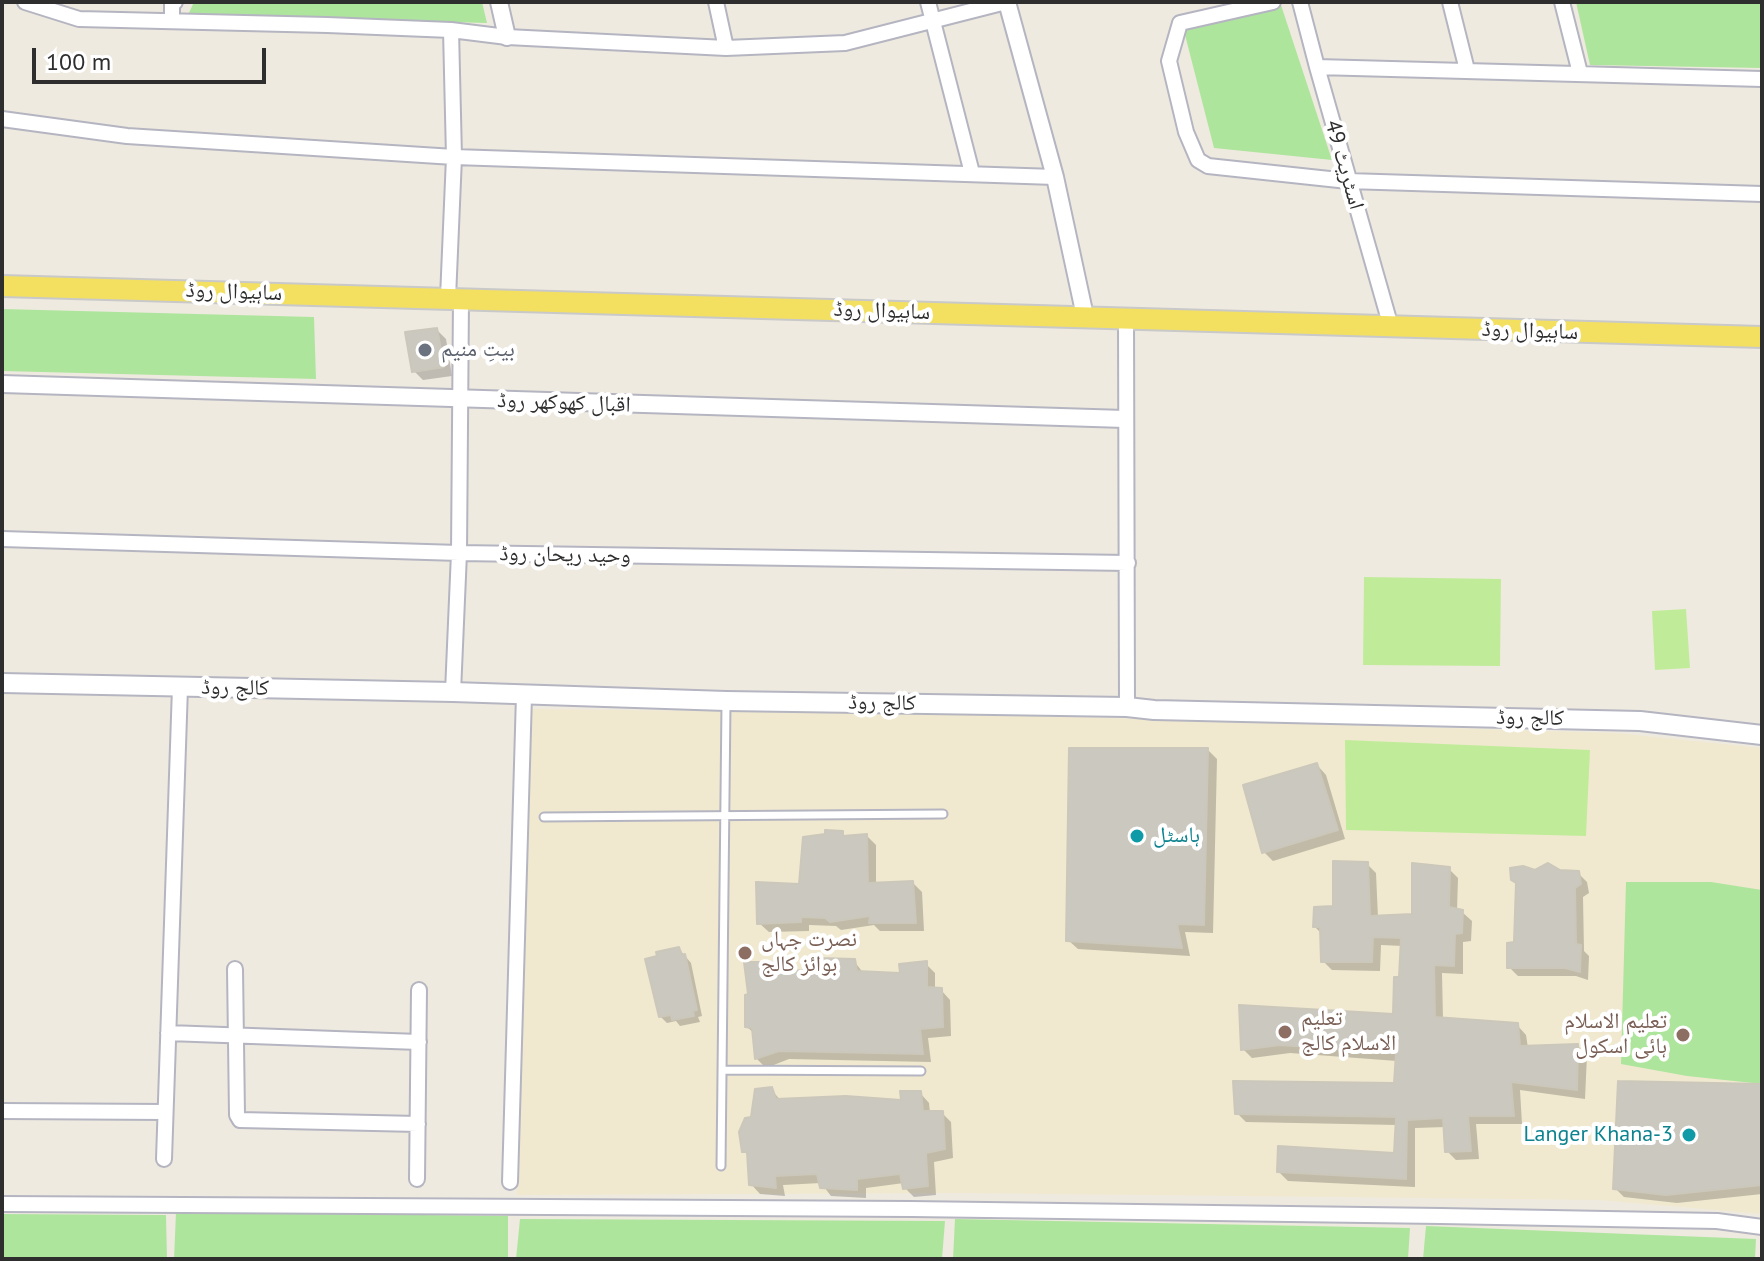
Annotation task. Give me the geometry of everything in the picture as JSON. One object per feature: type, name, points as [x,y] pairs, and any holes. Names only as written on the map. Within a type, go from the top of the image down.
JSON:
[{"type":"main road","name":"ساہیوال روڈ","points":[[4,285],[1762,337]]},
{"type":"main road","name":"کالج روڈ","points":[[2,683],[1640,721],[1762,735]]},
{"type":"street","points":[[25,2],[79,19],[451,30],[507,37],[726,48],[845,43],[1007,2],[1055,177],[1085,316]]},
{"type":"street","points":[[172,21],[172,4],[175,2]]},
{"type":"street","points":[[499,2],[507,37]]},
{"type":"street","points":[[716,2],[726,48]]},
{"type":"street","points":[[928,2],[972,173]]},
{"type":"street","points":[[1273,2],[1180,23],[1169,61],[1186,132],[1198,160],[1208,166],[1348,181],[1762,194]]},
{"type":"street","name":"اسٹریٹ 49","points":[[1300,2],[1391,327]]},
{"type":"street","points":[[1450,2],[1467,70]]},
{"type":"street","points":[[1562,2],[1580,73]]},
{"type":"street","points":[[451,30],[454,298],[460,400],[459,553],[453,692]]},
{"type":"street","points":[[1317,67],[1762,79]]},
{"type":"street","points":[[2,119],[127,136],[454,157],[1055,177]]},
{"type":"street","points":[[1126,319],[1127,707]]},
{"type":"street","name":"اقبال کھوکھر روڈ","points":[[2,384],[1125,419]]},
{"type":"street","name":"وحید ریحان روڈ","points":[[2,539],[459,553],[1128,563]]},
{"type":"street","points":[[164,1159],[180,687]]},
{"type":"street","points":[[510,1182],[524,695]]},
{"type":"street","points":[[235,969],[237,1115],[240,1120],[418,1124]]},
{"type":"street","points":[[417,1179],[419,990]]},
{"type":"street","points":[[168,1033],[419,1042]]},
{"type":"street","points":[[2,1111],[165,1112]]},
{"type":"street","points":[[2,1204],[1379,1215],[1717,1221],[1762,1227]]},
{"type":"lane","points":[[721,1166],[726,701]]},
{"type":"lane","points":[[544,817],[943,814]]},
{"type":"lane","points":[[722,1070],[921,1071]]},
{"type":"shaded area","points":[[531,709],[973,714],[1616,733],[1762,748],[1762,1214],[1598,1200],[961,1193],[517,1195]]},
{"type":"green space","points":[[194,2],[482,2],[487,23],[188,15]]},
{"type":"green space","points":[[1576,2],[1762,2],[1762,68],[1590,65]]},
{"type":"green space","points":[[1281,5],[1332,160],[1214,148],[1183,27]]},
{"type":"green space","points":[[2,309],[314,317],[316,379],[2,371]]},
{"type":"green space","points":[[1364,577],[1501,579],[1500,666],[1363,665]]},
{"type":"green space","points":[[1686,609],[1690,668],[1655,670],[1652,611]]},
{"type":"green space","points":[[1345,740],[1590,750],[1586,836],[1346,830]]},
{"type":"green space","points":[[1626,882],[1711,882],[1762,890],[1762,1084],[1687,1076],[1621,1064]]},
{"type":"green space","points":[[176,1212],[508,1216],[508,1259],[174,1259]]},
{"type":"green space","points":[[2,1214],[166,1215],[167,1259],[2,1259]]},
{"type":"green space","points":[[520,1219],[945,1221],[942,1259],[516,1259]]},
{"type":"green space","points":[[955,1219],[1410,1228],[1408,1259],[953,1259]]},
{"type":"green space","points":[[1426,1226],[1756,1239],[1755,1259],[1423,1259]]},
{"type":"building","name":"بیتِ منیم","points":[[437,328],[444,367],[412,372],[405,332]]},
{"type":"building","name":"ہاسٹل","points":[[1069,748],[1208,748],[1204,925],[1177,924],[1182,948],[1066,941]]},
{"type":"building","points":[[1317,763],[1338,830],[1262,853],[1243,785]]},
{"type":"building","points":[[825,830],[843,831],[843,836],[867,834],[868,883],[913,881],[916,923],[869,923],[870,916],[830,922],[825,918],[801,917],[801,922],[757,924],[756,882],[799,884],[803,837],[825,834]]},
{"type":"building","points":[[1333,861],[1368,862],[1370,916],[1412,914],[1412,863],[1450,867],[1449,907],[1463,910],[1462,933],[1455,934],[1454,966],[1434,965],[1435,1017],[1518,1023],[1520,1046],[1578,1044],[1577,1090],[1511,1082],[1514,1116],[1468,1116],[1471,1151],[1445,1152],[1443,1118],[1407,1120],[1406,1179],[1277,1172],[1278,1146],[1394,1153],[1396,1117],[1235,1114],[1233,1081],[1394,1083],[1396,1053],[1280,1045],[1241,1050],[1239,1005],[1393,1014],[1394,977],[1399,977],[1401,938],[1373,937],[1372,962],[1321,962],[1320,927],[1313,927],[1314,907],[1333,906]]},
{"type":"building","points":[[1548,863],[1560,870],[1579,871],[1581,884],[1575,888],[1576,944],[1581,945],[1580,972],[1565,968],[1507,968],[1507,943],[1514,942],[1516,883],[1511,880],[1510,868],[1523,866],[1535,870]]},
{"type":"building","points":[[679,947],[682,955],[685,954],[697,1010],[693,1011],[694,1016],[672,1020],[671,1015],[659,1017],[645,959],[657,956],[656,952]]},
{"type":"building","points":[[818,958],[855,959],[857,971],[900,973],[899,964],[927,961],[927,987],[942,988],[943,1027],[920,1029],[923,1054],[779,1051],[755,1059],[752,1028],[745,1027],[745,995],[748,994],[744,962],[777,962],[779,971],[819,970]]},
{"type":"building","name":"Langer Khana-3","points":[[1618,1081],[1762,1084],[1762,1185],[1666,1195],[1613,1189]]},
{"type":"building","points":[[772,1087],[776,1099],[846,1096],[901,1100],[900,1091],[921,1091],[923,1111],[943,1111],[945,1149],[926,1153],[928,1186],[903,1189],[900,1174],[857,1179],[857,1190],[820,1188],[817,1174],[775,1176],[776,1188],[749,1185],[747,1152],[742,1152],[739,1132],[745,1118],[751,1117],[755,1089]]},
{"type":"place","name":"بیتِ منیم","points":[[425,350]]},
{"type":"place","name":"ہاسٹل","points":[[1137,836]]},
{"type":"place","name":"نصرت جہاں بوائز کالج","points":[[745,953]]},
{"type":"place","name":"تعلیم الاسلام کالج","points":[[1285,1032]]},
{"type":"place","name":"تعلیم الاسلام ہائی اسکول","points":[[1683,1035]]},
{"type":"place","name":"Langer Khana-3","points":[[1689,1135]]}]
